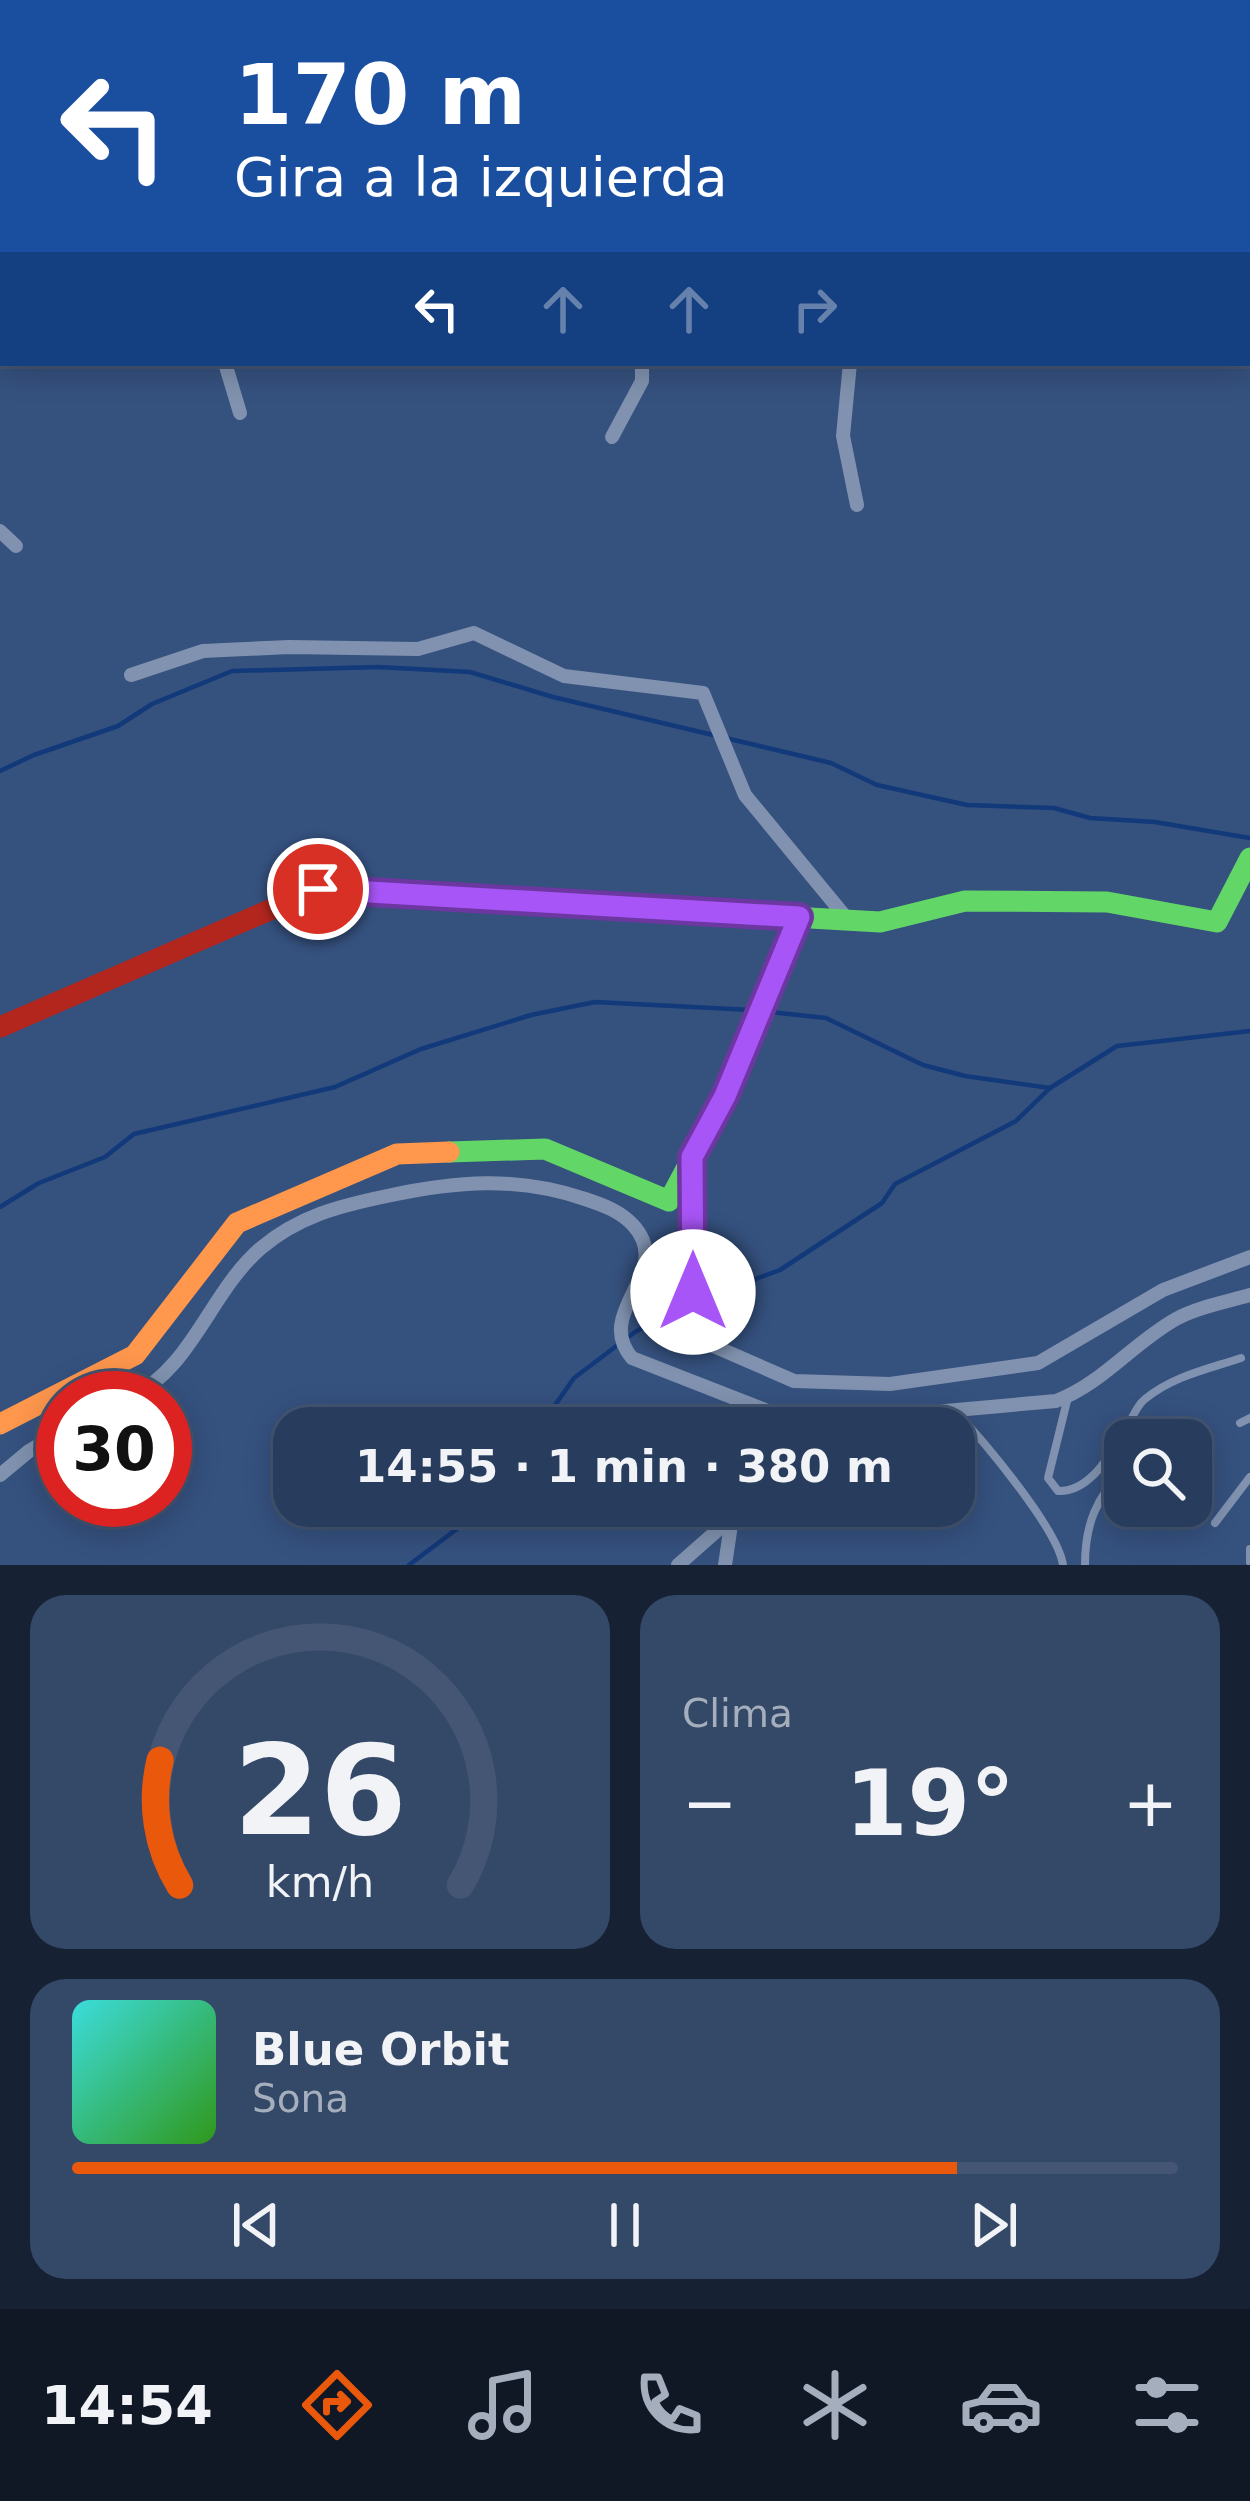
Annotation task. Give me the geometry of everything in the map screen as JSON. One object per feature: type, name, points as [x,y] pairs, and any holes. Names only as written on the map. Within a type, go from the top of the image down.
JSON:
[{"type":"street","points":[[226,366],[240,413]]},
{"type":"street","points":[[613,437],[642,381],[642,366]]},
{"type":"street","points":[[850,366],[843,436],[857,505]]},
{"type":"street","points":[[0,531],[16,546]]},
{"type":"street","points":[[131,674],[203,650],[418,649],[474,633],[564,676],[703,693],[745,795],[848,920]]},
{"type":"street","points":[[0,1028],[318,889],[880,922],[965,901],[1107,902],[1217,922],[1250,858]]},
{"type":"street","points":[[0,1424],[135,1355],[237,1223],[397,1154],[545,1149],[669,1201],[725,1096],[799,917]]},
{"type":"street","points":[[692,1157],[693,1337],[794,1381],[890,1384],[1038,1363],[1163,1290],[1250,1257]]},
{"type":"street","points":[[167,1371],[247,1262],[301,1221],[342,1204],[408,1190],[501,1182],[548,1189],[606,1206],[625,1218],[647,1252],[645,1271],[619,1324],[620,1340],[632,1358],[758,1407]]},
{"type":"street","points":[[975,1407],[1083,1391],[1180,1317],[1250,1294]]},
{"type":"street","points":[[0,1475],[36,1450]]},
{"type":"street","points":[[678,1565],[722,1527]]},
{"type":"street","points":[[724,1565],[731,1527]]},
{"type":"lane","points":[[1068,1396],[1048,1478],[1058,1491],[1075,1492],[1127,1429],[1139,1403],[1170,1381],[1241,1358]]},
{"type":"lane","points":[[975,1431],[1061,1552],[1063,1565]]},
{"type":"lane","points":[[1215,1523],[1250,1477]]},
{"type":"lane","points":[[1085,1565],[1085,1537],[1104,1494]]},
{"type":"lane","points":[[1250,1549],[1250,1562]]},
{"type":"waterway","points":[[0,771],[118,726],[152,704],[232,671],[378,667],[470,672],[553,697],[831,763],[877,785],[967,805],[1054,808],[1090,818],[1155,822],[1250,838]]},
{"type":"waterway","points":[[0,1207],[39,1183],[105,1157],[134,1134],[335,1087],[421,1049],[531,1015],[595,1002],[752,1010]]},
{"type":"waterway","points":[[770,1012],[826,1018],[923,1065],[1050,1088]]},
{"type":"waterway","points":[[699,1300],[780,1270],[882,1203],[895,1184],[1016,1121],[1050,1088],[1117,1046],[1250,1031]]},
{"type":"waterway","points":[[554,1407],[574,1378],[635,1332],[688,1303]]},
{"type":"waterway","points":[[409,1565],[459,1527]]},
{"type":"traffic: fast","points":[[685,911],[880,922],[965,901],[1107,902],[1217,922],[1250,858]]},
{"type":"traffic: fast","points":[[449,1152],[545,1149],[669,1201],[725,1096],[799,917]]},
{"type":"traffic: slow","points":[[0,1424],[135,1355],[237,1223],[397,1154],[449,1152]]},
{"type":"traffic: jam","points":[[0,1027],[318,889],[685,911]]},
{"type":"route","points":[[318,889],[799,917],[725,1096],[692,1157],[693,1292]]}]
